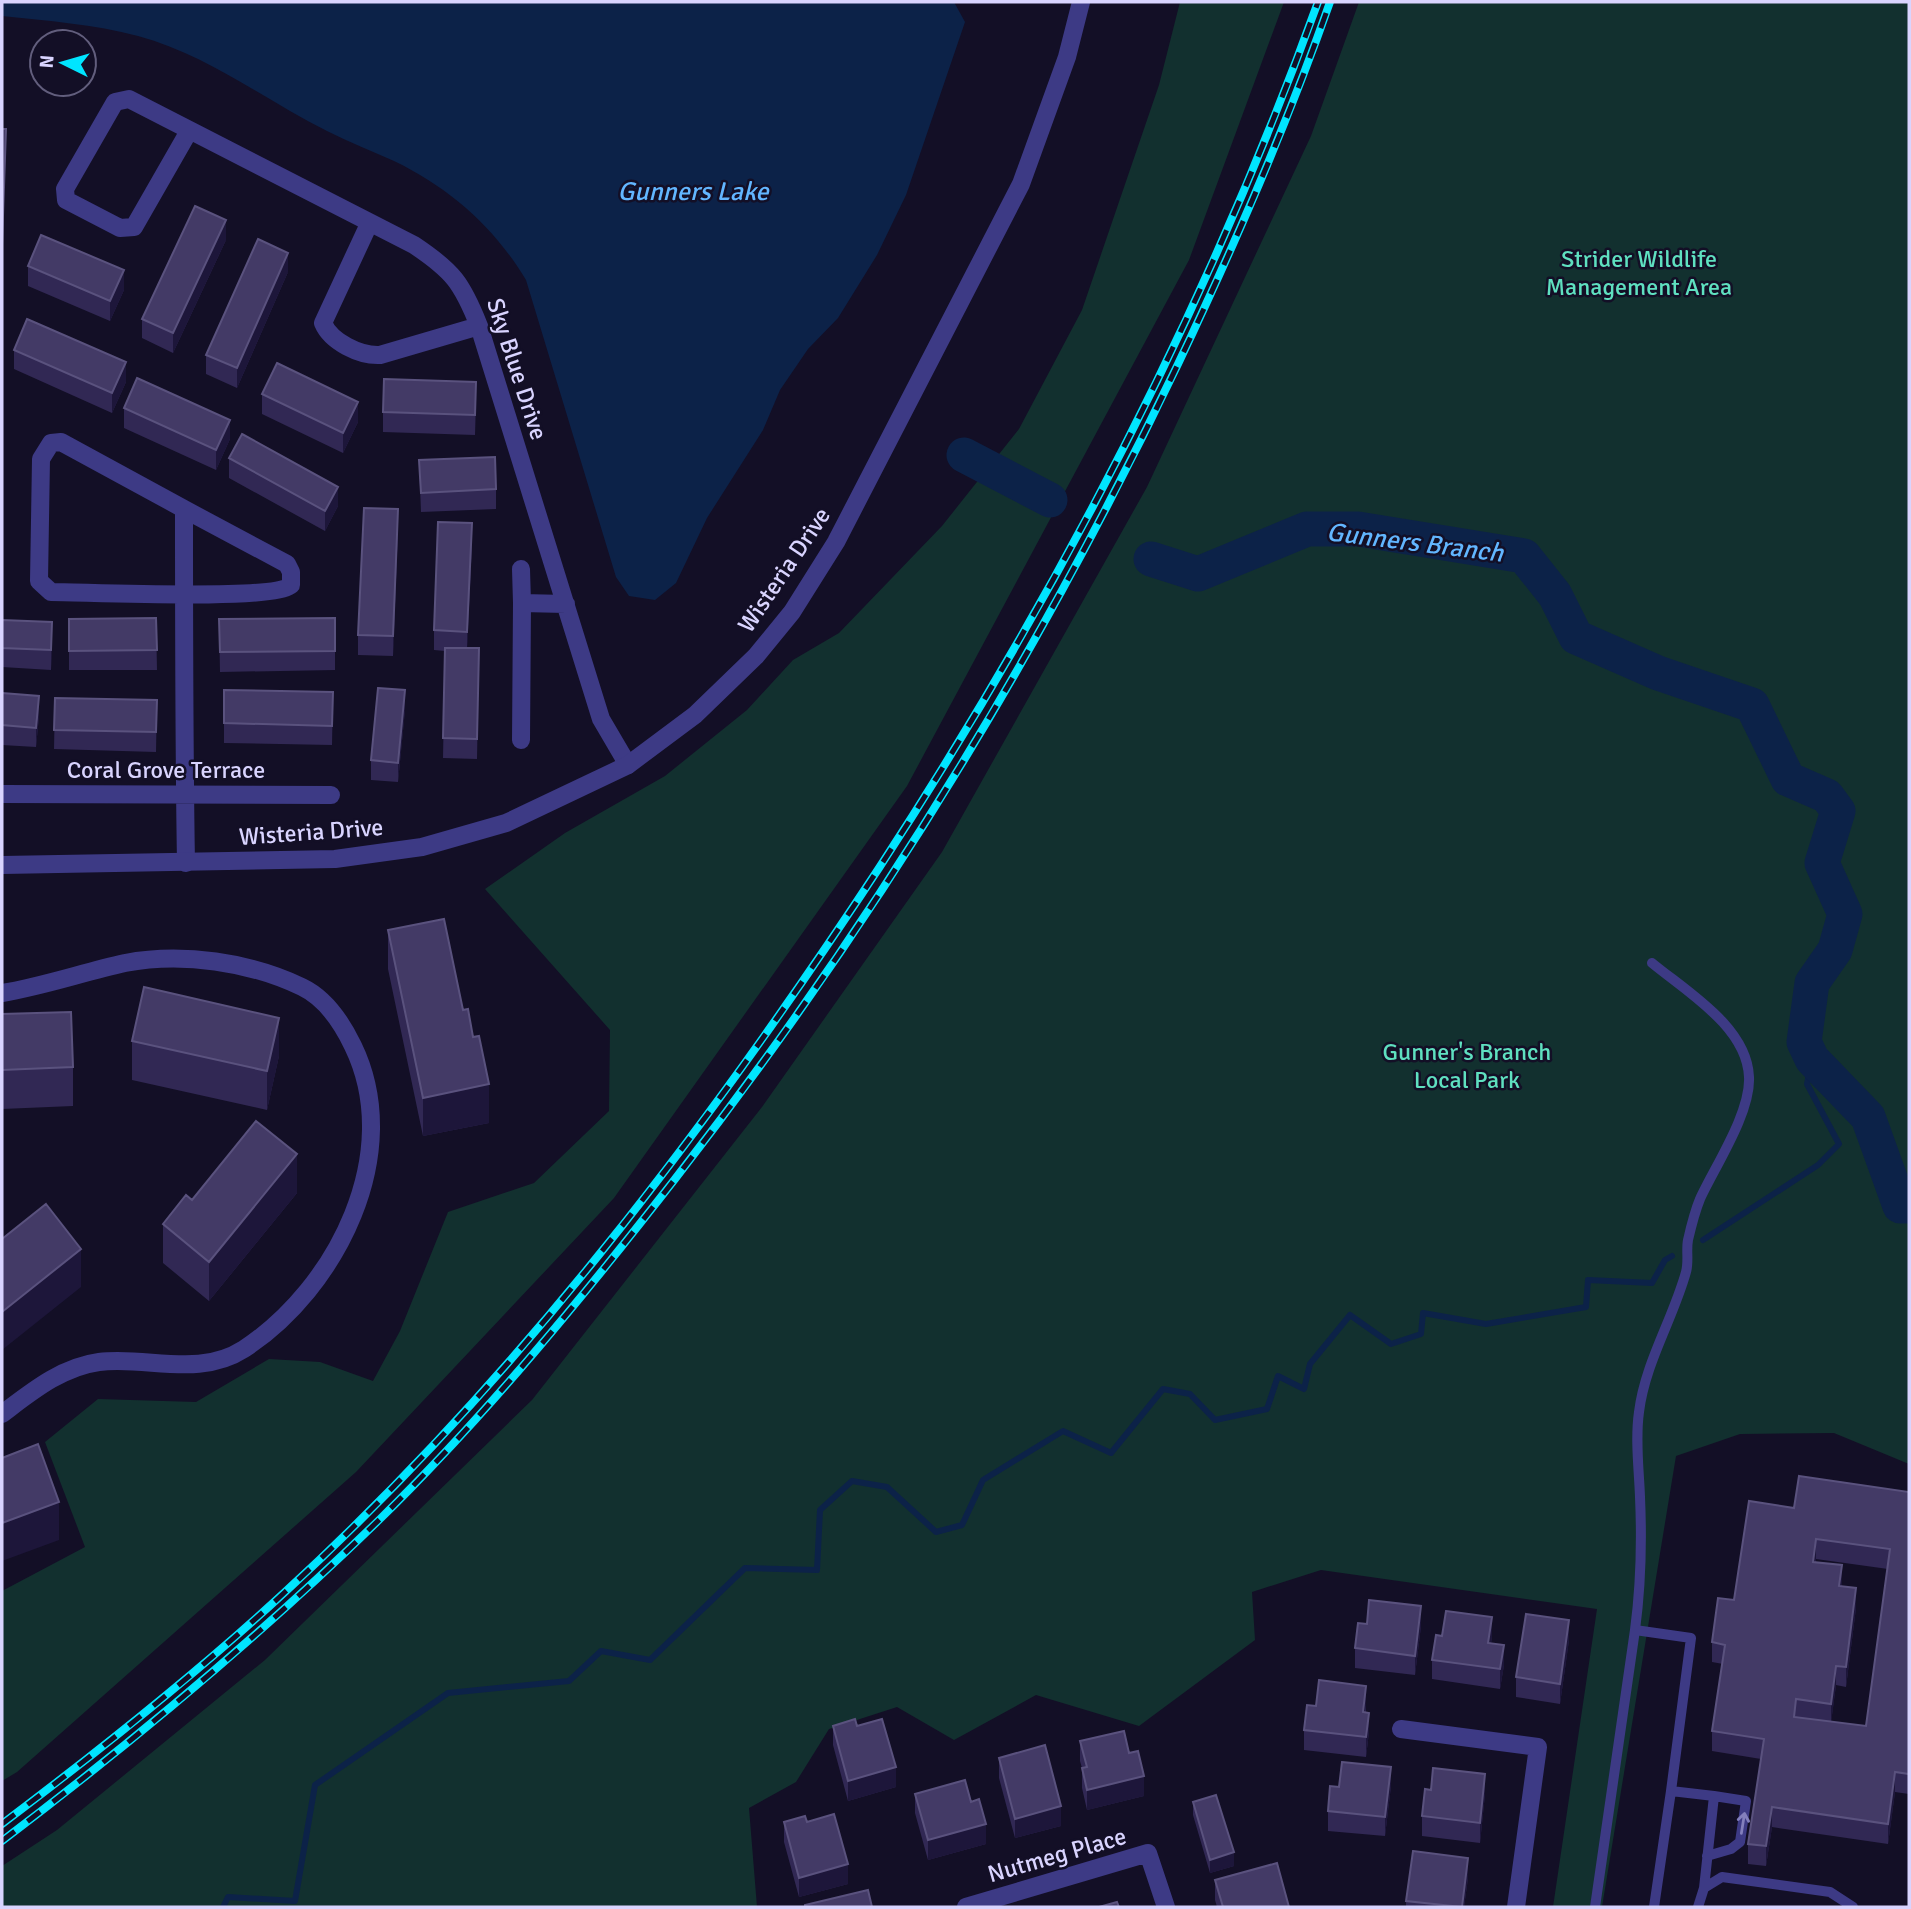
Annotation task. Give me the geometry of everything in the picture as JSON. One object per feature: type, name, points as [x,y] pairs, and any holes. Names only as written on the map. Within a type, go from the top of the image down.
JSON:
[{"type":"street","name":"Wisteria Drive","points":[[2,864],[335,859],[422,847],[506,823],[628,765],[695,715],[757,656],[792,612],[836,542],[1021,184],[1066,58],[1081,2]]},
{"type":"street","name":"Sky Blue Drive","points":[[189,131],[134,227],[120,228],[66,200],[65,189],[116,102],[130,99],[414,246],[441,263],[464,288],[479,326],[601,719],[628,765]]},
{"type":"street","points":[[369,224],[323,323],[328,334],[366,356],[380,355],[479,326]]},
{"type":"street","points":[[61,442],[184,509],[287,565],[291,572],[291,585],[286,590],[184,593],[51,592],[39,581],[41,459],[51,443],[61,442]]},
{"type":"street","points":[[184,509],[186,863]]},
{"type":"street","points":[[521,569],[521,740]]},
{"type":"street","points":[[522,603],[566,604]]},
{"type":"street","name":"Coral Grove Terrace","points":[[2,794],[331,795]]},
{"type":"street","points":[[2,993],[128,962],[167,959],[222,962],[265,973],[303,988],[321,1000],[343,1028],[362,1065],[370,1091],[372,1122],[365,1176],[337,1248],[302,1298],[244,1349],[219,1362],[189,1366],[96,1362],[40,1385],[2,1415]]},
{"type":"street","points":[[1401,1729],[1538,1746],[1516,1907]]},
{"type":"street","name":"Nutmeg Place","points":[[966,1907],[1148,1853],[1166,1907]]},
{"type":"lane","points":[[1595,1907],[1641,1580],[1639,1412],[1655,1353],[1674,1310],[1687,1268],[1688,1241],[1700,1199],[1716,1173],[1737,1124],[1750,1079],[1746,1059],[1725,1025],[1652,963]]},
{"type":"lane","points":[[1635,1630],[1691,1638],[1654,1907]]},
{"type":"lane","points":[[1671,1791],[1746,1801],[1740,1842],[1731,1849],[1707,1856]]},
{"type":"lane","points":[[1698,1907],[1704,1888],[1714,1796]]},
{"type":"lane","points":[[1704,1888],[1722,1877],[1830,1892],[1853,1907]]},
{"type":"green space","points":[[1180,2],[1284,2],[1189,260],[907,786],[614,1198],[356,1472],[17,1772],[2,1781],[2,1591],[85,1547],[45,1442],[98,1399],[196,1402],[269,1359],[320,1362],[373,1381],[400,1331],[448,1212],[534,1183],[609,1111],[610,1030],[485,889],[565,833],[665,776],[747,710],[793,660],[839,633],[942,526],[1019,429],[1082,310],[1159,85]]},
{"type":"green space","name":"Gunner's Branch Local Park","points":[[1359,2],[1909,2],[1909,1464],[1834,1433],[1740,1434],[1676,1456],[1602,1907],[1553,1907],[1597,1609],[1321,1570],[1252,1592],[1255,1640],[1139,1726],[1036,1695],[954,1740],[897,1707],[829,1729],[796,1782],[749,1808],[757,1907],[2,1907],[2,1866],[57,1830],[265,1660],[532,1400],[762,1107],[942,852],[1147,487],[1311,136]]},
{"type":"water","name":"Gunners Lake","points":[[2,2],[954,2],[965,22],[906,195],[877,255],[838,318],[808,349],[780,390],[763,430],[707,518],[676,583],[655,600],[629,596],[616,577],[526,280],[500,243],[469,211],[414,172],[303,119],[188,54],[121,32],[70,23],[2,16]]},
{"type":"building","points":[[2,129],[6,129],[2,245]]},
{"type":"building","points":[[195,206],[226,220],[173,333],[142,319]]},
{"type":"building","points":[[41,235],[124,270],[110,301],[28,266]]},
{"type":"building","points":[[258,239],[288,253],[237,368],[206,355]]},
{"type":"building","points":[[27,319],[126,362],[112,393],[14,350]]},
{"type":"building","points":[[277,363],[358,402],[343,433],[262,394]]},
{"type":"building","points":[[137,378],[230,420],[216,450],[124,408]]},
{"type":"building","points":[[384,379],[476,382],[475,415],[383,412]]},
{"type":"building","points":[[242,434],[338,487],[325,511],[229,458]]},
{"type":"building","points":[[495,457],[496,489],[421,493],[419,460]]},
{"type":"building","points":[[364,508],[398,509],[393,636],[358,635]]},
{"type":"building","points":[[438,522],[472,523],[467,632],[434,630]]},
{"type":"building","points":[[156,618],[157,650],[69,651],[69,619]]},
{"type":"building","points":[[335,618],[335,651],[220,652],[219,619]]},
{"type":"building","points":[[2,620],[52,622],[51,650],[2,648]]},
{"type":"building","points":[[445,648],[479,648],[477,739],[443,738]]},
{"type":"building","points":[[378,688],[405,690],[398,763],[371,760]]},
{"type":"building","points":[[224,690],[333,692],[332,726],[224,723]]},
{"type":"building","points":[[2,693],[39,696],[36,728],[2,725]]},
{"type":"building","points":[[55,698],[157,700],[156,732],[54,730]]},
{"type":"building","points":[[444,919],[463,1010],[468,1009],[473,1037],[479,1036],[489,1084],[423,1098],[388,930]]},
{"type":"building","points":[[144,987],[279,1018],[267,1071],[132,1041]]},
{"type":"building","points":[[71,1012],[73,1067],[2,1070],[2,1014]]},
{"type":"building","points":[[256,1121],[297,1154],[209,1262],[163,1224],[186,1195],[192,1200]]},
{"type":"building","points":[[46,1204],[81,1249],[2,1312],[2,1239]]},
{"type":"building","points":[[38,1444],[59,1502],[2,1523],[2,1458]]},
{"type":"building","points":[[1799,1476],[1909,1492],[1909,1774],[1895,1772],[1888,1824],[1772,1807],[1766,1846],[1748,1844],[1764,1739],[1712,1731],[1725,1645],[1712,1642],[1718,1598],[1734,1600],[1749,1501],[1794,1508]],"holes":[[[1816,1539],[1890,1549],[1866,1726],[1794,1717],[1796,1699],[1831,1704],[1836,1666],[1846,1667],[1856,1588],[1839,1586],[1842,1565],[1813,1562]]]},
{"type":"building","points":[[1369,1600],[1421,1606],[1415,1656],[1355,1648],[1358,1623],[1367,1624]]},
{"type":"building","points":[[1446,1611],[1492,1617],[1488,1643],[1504,1645],[1500,1669],[1432,1660],[1436,1635],[1442,1636]]},
{"type":"building","points":[[1526,1614],[1569,1620],[1560,1684],[1516,1677]]},
{"type":"building","points":[[1319,1680],[1366,1686],[1363,1712],[1369,1713],[1366,1737],[1304,1730],[1307,1705],[1316,1706]]},
{"type":"building","points":[[855,1719],[857,1726],[882,1719],[896,1767],[848,1781],[833,1726]]},
{"type":"building","points":[[1124,1731],[1129,1753],[1138,1751],[1144,1776],[1087,1790],[1082,1768],[1087,1767],[1080,1741]]},
{"type":"building","points":[[1045,1745],[1061,1806],[1015,1819],[999,1758]]},
{"type":"building","points":[[1342,1762],[1391,1767],[1385,1817],[1328,1811],[1330,1786],[1339,1787]]},
{"type":"building","points":[[1433,1768],[1485,1774],[1480,1823],[1422,1816],[1425,1789],[1431,1790]]},
{"type":"building","points":[[965,1780],[971,1802],[979,1799],[986,1824],[928,1840],[915,1794]]},
{"type":"building","points":[[1216,1795],[1234,1852],[1210,1860],[1193,1802]]},
{"type":"building","points":[[834,1814],[848,1864],[799,1878],[784,1822],[805,1816],[807,1822]]},
{"type":"building","points":[[1413,1851],[1468,1858],[1462,1907],[1406,1901]]},
{"type":"building","points":[[1277,1863],[1289,1907],[1223,1907],[1215,1880]]},
{"type":"building","points":[[868,1890],[872,1907],[805,1907],[805,1905]]},
{"type":"building","points":[[1117,1902],[1119,1907],[1099,1907]]},
{"type":"waterway","name":"Gunners Branch","points":[[964,455],[1050,500]]},
{"type":"waterway","name":"Gunners Branch","points":[[1151,559],[1198,574],[1307,529],[1358,529],[1524,556],[1555,595],[1576,637],[1658,673],[1752,705],[1788,779],[1827,796],[1838,811],[1822,863],[1845,914],[1835,950],[1812,983],[1804,1042],[1812,1059],[1868,1117],[1900,1206],[1909,1206]]},
{"type":"waterway","points":[[1703,1240],[1818,1165],[1839,1144],[1807,1084],[1812,1059]]},
{"type":"waterway","points":[[223,1907],[228,1897],[295,1901],[315,1785],[448,1693],[569,1681],[601,1651],[650,1660],[745,1568],[817,1570],[820,1510],[852,1481],[887,1487],[936,1532],[962,1525],[983,1480],[1063,1431],[1111,1453],[1163,1389],[1190,1394],[1215,1420],[1267,1409],[1278,1376],[1304,1389],[1310,1364],[1350,1315],[1391,1344],[1421,1334],[1423,1313],[1486,1324],[1586,1307],[1588,1280],[1652,1283],[1665,1260],[1672,1256]]},
{"type":"railway","points":[[2,1824],[111,1740],[217,1653],[370,1511],[529,1339],[676,1156],[746,1061],[879,868],[1007,661],[1067,555],[1124,447],[1228,227],[1318,2]]},
{"type":"railway","points":[[2,1841],[148,1726],[243,1645],[335,1562],[420,1479],[569,1311],[748,1083],[817,986],[949,785],[1069,578],[1125,472],[1219,275],[1278,139],[1330,2]]},
{"type":"park label","name":"Strider Wildlife Management Area","points":[[1639,273]]}]
